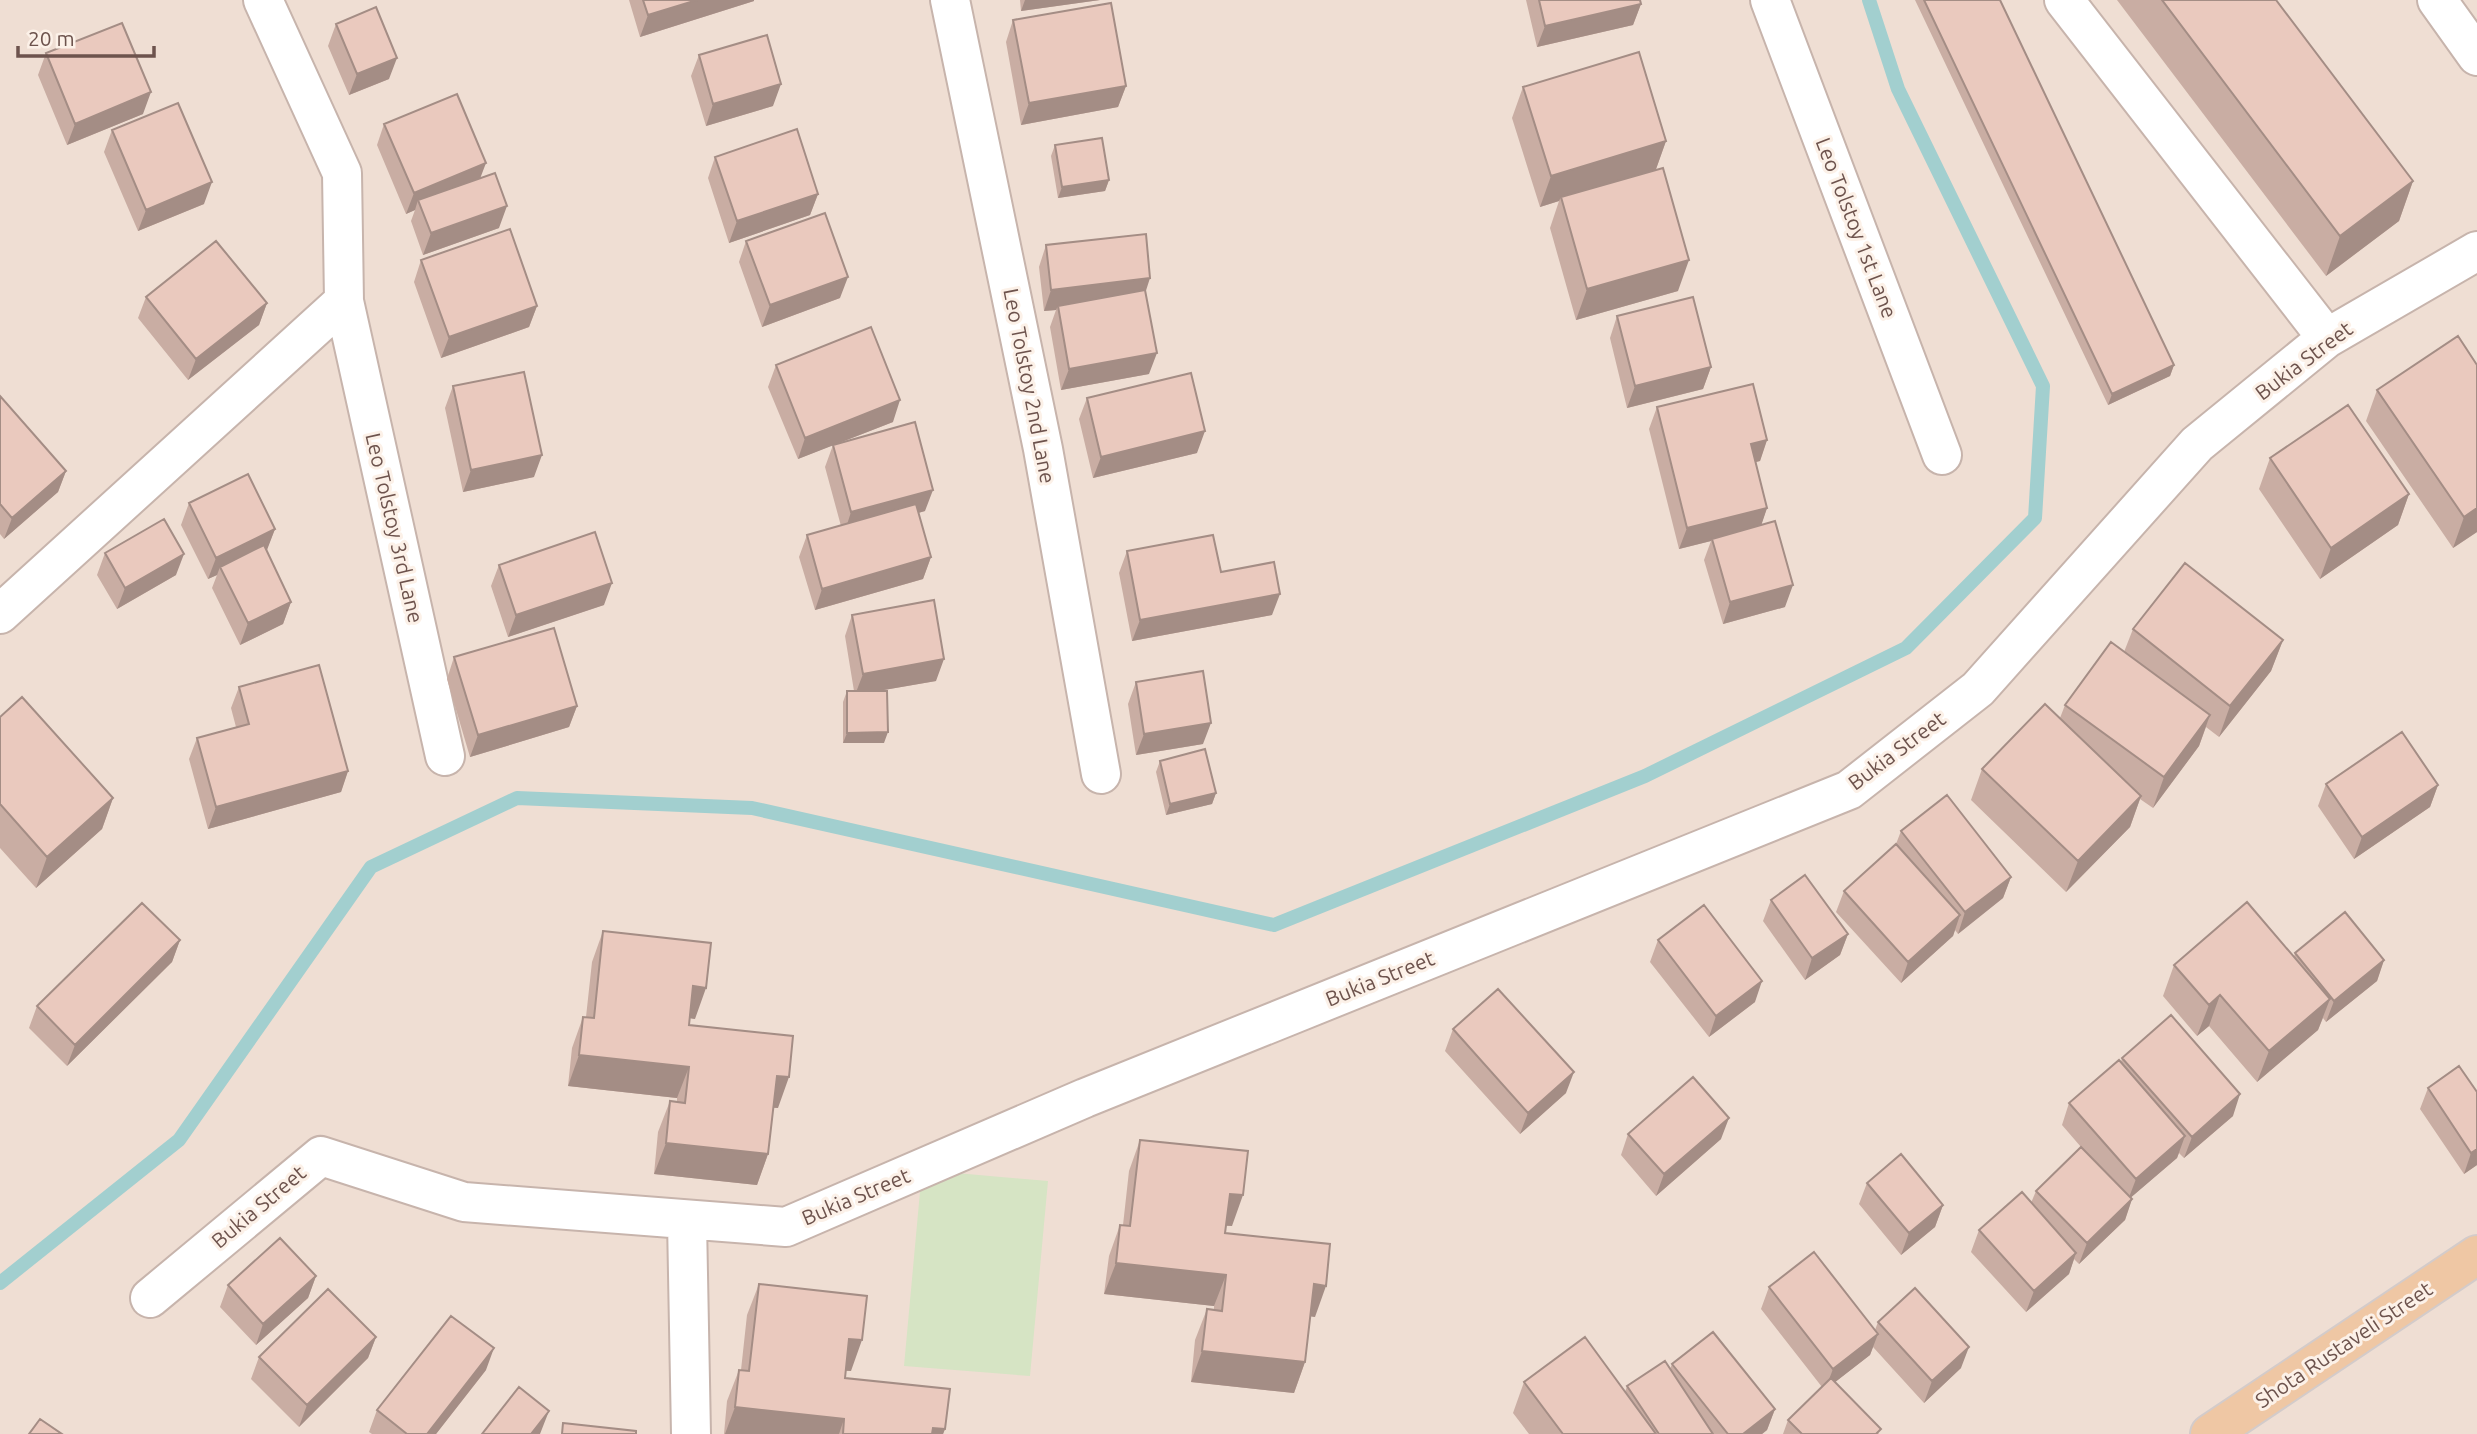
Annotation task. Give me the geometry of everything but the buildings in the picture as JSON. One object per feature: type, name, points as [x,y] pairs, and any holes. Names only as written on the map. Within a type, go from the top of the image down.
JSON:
[{"type":"main road","name":"Shota Rustaveli Street","points":[[2210,1434],[2477,1255]]},
{"type":"street","name":"Leo Tolstoy 3rd Lane","points":[[263,0],[342,173],[344,301],[445,755]]},
{"type":"street","name":"Leo Tolstoy 2nd Lane","points":[[950,0],[1043,449],[1101,774]]},
{"type":"street","name":"Leo Tolstoy 1st Lane","points":[[1770,0],[1942,455]]},
{"type":"street","points":[[2064,0],[2327,338]]},
{"type":"street","points":[[2437,0],[2477,56]]},
{"type":"street","name":"Bukia Street","points":[[150,1298],[321,1156],[464,1202],[786,1227],[1085,1098],[1849,790],[1978,689],[2197,444],[2327,338],[2477,251]]},
{"type":"street","points":[[0,614],[344,301]]},
{"type":"street","points":[[687,1221],[691,1434]]},
{"type":"shaded area","points":[[0,0],[2477,0],[2477,1434],[0,1434]]},
{"type":"green space","points":[[922,1170],[1048,1181],[1030,1376],[904,1366]]},
{"type":"waterway","points":[[0,1283],[179,1140],[371,867],[517,798],[752,808],[1274,925],[1645,776],[1906,648],[2035,518],[2043,386],[1898,89],[1869,0]]}]
